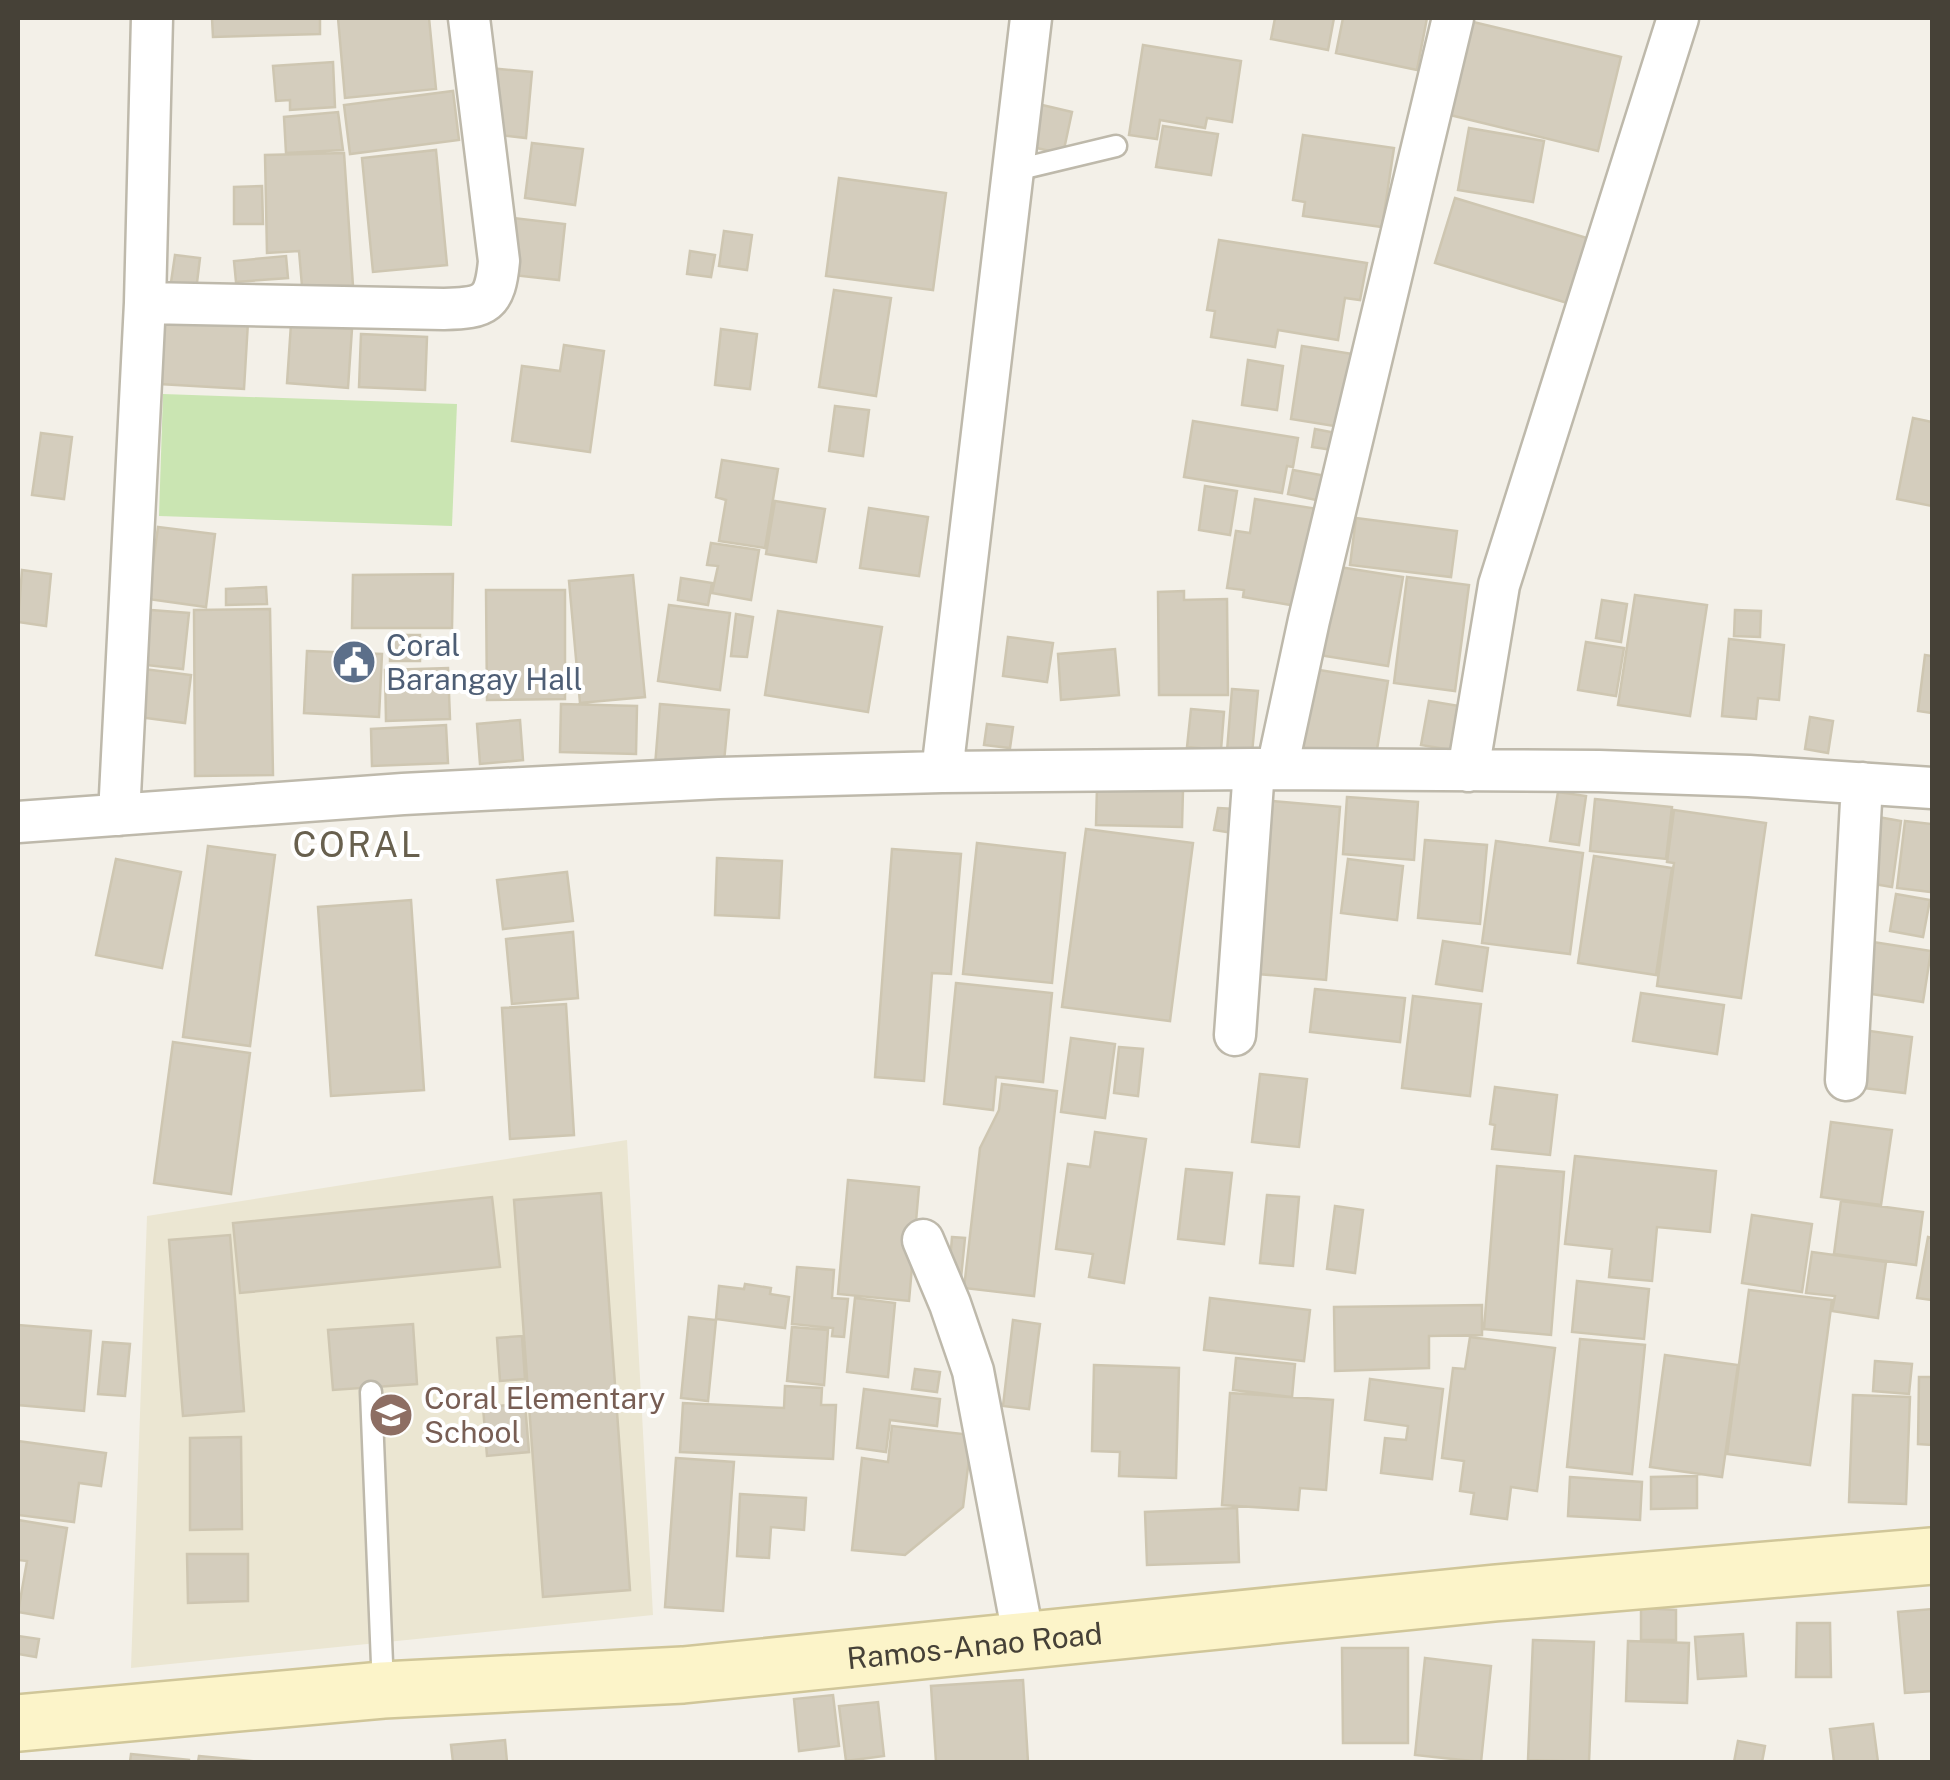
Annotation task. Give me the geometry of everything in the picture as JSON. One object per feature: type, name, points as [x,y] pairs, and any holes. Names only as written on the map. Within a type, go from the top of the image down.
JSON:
[{"type":"main road","name":"Ramos-Anao Road","points":[[18,1723],[383,1690],[684,1675],[1495,1593],[1932,1556]]},
{"type":"street","points":[[118,815],[145,303],[152,18]]},
{"type":"street","points":[[145,303],[444,309],[471,308],[490,300],[496,289],[499,261],[468,18]]},
{"type":"street","points":[[942,772],[1031,18]]},
{"type":"street","points":[[1235,1035],[1266,769],[1314,601],[1453,18]]},
{"type":"street","points":[[1468,771],[1500,585],[1678,18]]},
{"type":"street","points":[[18,822],[403,794],[700,778],[942,772],[1468,771],[1749,776],[1932,788]]},
{"type":"street","points":[[1846,1080],[1862,783]]},
{"type":"street","points":[[923,1240],[973,1371],[1024,1640]]},
{"type":"lane","points":[[1012,171],[1116,146]]},
{"type":"lane","points":[[371,1392],[383,1690]]},
{"type":"shaded area","name":"Coral Elementary School","points":[[627,1140],[653,1615],[131,1668],[147,1216]]},
{"type":"green space","points":[[163,394],[457,404],[452,526],[159,516]]},
{"type":"building","points":[[212,18],[320,18],[320,34],[213,37]]},
{"type":"building","points":[[338,18],[429,18],[436,89],[345,98]]},
{"type":"building","points":[[1275,18],[1334,18],[1328,50],[1271,39]]},
{"type":"building","points":[[1343,18],[1427,18],[1417,70],[1336,53]]},
{"type":"building","points":[[1469,21],[1621,57],[1598,151],[1446,114]]},
{"type":"building","points":[[1143,45],[1241,61],[1232,122],[1207,118],[1205,128],[1160,120],[1157,139],[1129,135]]},
{"type":"building","points":[[333,62],[335,107],[290,110],[290,100],[276,101],[273,66]]},
{"type":"building","points":[[489,68],[532,72],[526,138],[491,134]]},
{"type":"building","points":[[453,91],[459,140],[350,154],[344,105]]},
{"type":"building","points":[[1038,104],[1072,112],[1063,154],[1028,146]]},
{"type":"building","points":[[338,112],[343,150],[286,153],[284,117]]},
{"type":"building","points":[[1163,126],[1218,134],[1211,175],[1156,167]]},
{"type":"building","points":[[1469,128],[1544,141],[1533,202],[1458,190]]},
{"type":"building","points":[[1303,135],[1394,148],[1382,227],[1303,216],[1305,202],[1293,200]]},
{"type":"building","points":[[532,143],[583,149],[575,205],[525,198]]},
{"type":"building","points":[[436,150],[447,265],[373,272],[362,158]]},
{"type":"building","points":[[344,153],[353,286],[302,286],[299,251],[267,253],[265,155]]},
{"type":"building","points":[[839,178],[946,193],[933,290],[826,276]]},
{"type":"building","points":[[262,186],[263,224],[234,224],[234,187]]},
{"type":"building","points":[[1455,198],[1587,238],[1567,303],[1435,263]]},
{"type":"building","points":[[513,218],[565,224],[559,280],[512,275]]},
{"type":"building","points":[[724,231],[752,235],[747,270],[719,266]]},
{"type":"building","points":[[1219,240],[1367,263],[1360,300],[1345,298],[1338,340],[1278,330],[1275,347],[1211,337],[1215,311],[1207,310]]},
{"type":"building","points":[[690,251],[715,255],[711,277],[687,274]]},
{"type":"building","points":[[175,255],[200,258],[195,299],[169,296]]},
{"type":"building","points":[[286,256],[288,278],[236,282],[234,261]]},
{"type":"building","points":[[834,290],[891,298],[876,396],[819,387]]},
{"type":"building","points":[[164,317],[248,322],[244,389],[160,384]]},
{"type":"building","points":[[291,324],[352,329],[348,388],[287,383]]},
{"type":"building","points":[[721,329],[757,334],[750,389],[715,385]]},
{"type":"building","points":[[361,334],[427,337],[425,390],[359,387]]},
{"type":"building","points":[[564,345],[604,351],[590,452],[512,441],[522,366],[560,371]]},
{"type":"building","points":[[1302,346],[1359,355],[1347,428],[1291,419]]},
{"type":"building","points":[[1248,360],[1283,366],[1277,410],[1242,405]]},
{"type":"building","points":[[835,406],[869,410],[863,456],[829,451]]},
{"type":"building","points":[[1913,418],[1932,422],[1932,506],[1897,499]]},
{"type":"building","points":[[1193,421],[1298,438],[1293,467],[1287,466],[1282,493],[1184,477]]},
{"type":"building","points":[[1315,429],[1336,433],[1333,450],[1312,447]]},
{"type":"building","points":[[41,433],[72,437],[64,499],[32,495]]},
{"type":"building","points":[[722,460],[778,469],[765,548],[719,541],[726,500],[716,497]]},
{"type":"building","points":[[1293,470],[1326,476],[1321,501],[1288,494]]},
{"type":"building","points":[[1205,486],[1237,491],[1230,535],[1199,530]]},
{"type":"building","points":[[1255,499],[1324,510],[1308,608],[1243,597],[1244,590],[1227,588],[1236,531],[1250,533]]},
{"type":"building","points":[[775,501],[825,509],[816,562],[766,554]]},
{"type":"building","points":[[869,508],[928,517],[919,576],[860,568]]},
{"type":"building","points":[[1356,518],[1457,531],[1451,577],[1350,565]]},
{"type":"building","points":[[158,527],[215,534],[206,607],[148,599]]},
{"type":"building","points":[[711,543],[759,550],[751,600],[712,593],[718,566],[707,565]]},
{"type":"building","points":[[1333,566],[1403,577],[1388,666],[1319,655]]},
{"type":"building","points":[[22,570],[51,574],[46,626],[18,622]]},
{"type":"building","points":[[453,574],[452,628],[352,628],[353,575]]},
{"type":"building","points":[[633,575],[645,697],[580,703],[569,581]]},
{"type":"building","points":[[1407,577],[1469,585],[1455,691],[1394,683]]},
{"type":"building","points":[[681,578],[712,583],[708,605],[678,600]]},
{"type":"building","points":[[266,587],[267,604],[226,605],[226,589]]},
{"type":"building","points":[[486,590],[565,590],[565,699],[487,700]]},
{"type":"building","points":[[1184,591],[1184,600],[1227,599],[1228,695],[1159,695],[1158,592]]},
{"type":"building","points":[[1635,595],[1707,605],[1690,716],[1618,705]]},
{"type":"building","points":[[1602,600],[1627,604],[1621,642],[1596,638]]},
{"type":"building","points":[[669,605],[730,613],[720,690],[658,681]]},
{"type":"building","points":[[270,609],[273,775],[195,776],[194,610]]},
{"type":"building","points":[[151,610],[189,613],[183,669],[146,665]]},
{"type":"building","points":[[1735,610],[1761,611],[1760,637],[1734,636]]},
{"type":"building","points":[[778,611],[882,627],[868,712],[765,695]]},
{"type":"building","points":[[736,614],[753,617],[747,657],[731,656]]},
{"type":"building","points":[[390,635],[420,635],[420,661],[390,661]]},
{"type":"building","points":[[1008,637],[1053,643],[1047,682],[1003,676]]},
{"type":"building","points":[[1729,639],[1784,645],[1779,700],[1758,698],[1756,719],[1722,716]]},
{"type":"building","points":[[1586,642],[1624,648],[1616,696],[1578,690]]},
{"type":"building","points":[[1115,649],[1119,695],[1061,700],[1058,654]]},
{"type":"building","points":[[307,651],[382,654],[379,717],[304,713]]},
{"type":"building","points":[[1925,655],[1932,656],[1932,713],[1918,711]]},
{"type":"building","points":[[448,668],[450,719],[386,721],[385,670]]},
{"type":"building","points":[[144,669],[191,675],[185,723],[138,717]]},
{"type":"building","points":[[1313,669],[1388,681],[1375,762],[1300,750]]},
{"type":"building","points":[[1232,689],[1258,691],[1252,753],[1227,751]]},
{"type":"building","points":[[1429,701],[1459,706],[1451,750],[1421,745]]},
{"type":"building","points":[[561,704],[637,706],[636,754],[560,752]]},
{"type":"building","points":[[660,704],[729,710],[723,772],[655,766]]},
{"type":"building","points":[[1191,709],[1224,712],[1221,750],[1187,747]]},
{"type":"building","points":[[1810,717],[1833,721],[1828,753],[1805,749]]},
{"type":"building","points":[[520,720],[523,760],[480,764],[477,724]]},
{"type":"building","points":[[987,724],[1013,727],[1010,748],[984,745]]},
{"type":"building","points":[[446,725],[448,763],[372,766],[371,729]]},
{"type":"building","points":[[1097,787],[1183,790],[1182,827],[1096,825]]},
{"type":"building","points":[[1558,792],[1586,796],[1579,845],[1550,841]]},
{"type":"building","points":[[1347,797],[1418,802],[1414,860],[1343,854]]},
{"type":"building","points":[[1595,799],[1672,807],[1666,859],[1590,851]]},
{"type":"building","points":[[1272,801],[1340,807],[1326,980],[1258,974]]},
{"type":"building","points":[[1218,808],[1235,809],[1233,833],[1214,830]]},
{"type":"building","points":[[1674,810],[1766,823],[1741,998],[1657,986],[1674,863],[1667,862]]},
{"type":"building","points":[[1878,817],[1901,821],[1892,887],[1868,883]]},
{"type":"building","points":[[1905,821],[1932,824],[1931,892],[1897,888]]},
{"type":"building","points":[[1086,829],[1193,843],[1170,1021],[1062,1007]]},
{"type":"building","points":[[1425,840],[1487,845],[1480,924],[1418,918]]},
{"type":"building","points":[[1496,841],[1583,853],[1570,954],[1482,943]]},
{"type":"building","points":[[977,843],[1065,853],[1052,983],[963,974]]},
{"type":"building","points":[[208,846],[275,855],[250,1046],[183,1037]]},
{"type":"building","points":[[892,849],[961,854],[951,974],[932,973],[924,1081],[875,1077]]},
{"type":"building","points":[[1594,856],[1672,868],[1656,975],[1578,963]]},
{"type":"building","points":[[717,858],[782,861],[779,918],[715,915]]},
{"type":"building","points":[[116,859],[181,872],[162,968],[96,955]]},
{"type":"building","points":[[1348,859],[1403,866],[1397,920],[1341,913]]},
{"type":"building","points":[[567,872],[573,921],[503,929],[497,880]]},
{"type":"building","points":[[1896,894],[1930,900],[1923,937],[1890,931]]},
{"type":"building","points":[[411,900],[424,1090],[331,1096],[318,907]]},
{"type":"building","points":[[573,932],[578,998],[512,1004],[506,939]]},
{"type":"building","points":[[1443,941],[1488,948],[1482,991],[1436,984]]},
{"type":"building","points":[[1873,942],[1931,951],[1923,1002],[1865,993]]},
{"type":"building","points":[[956,983],[1052,993],[1043,1082],[996,1077],[993,1110],[944,1104]]},
{"type":"building","points":[[1315,989],[1405,998],[1400,1042],[1310,1032]]},
{"type":"building","points":[[1641,993],[1724,1005],[1717,1054],[1633,1041]]},
{"type":"building","points":[[1413,996],[1481,1004],[1470,1096],[1402,1088]]},
{"type":"building","points":[[566,1004],[574,1135],[510,1139],[502,1008]]},
{"type":"building","points":[[1863,1030],[1912,1037],[1905,1093],[1855,1087]]},
{"type":"building","points":[[1071,1038],[1115,1044],[1105,1118],[1061,1112]]},
{"type":"building","points":[[173,1042],[250,1053],[231,1194],[154,1183]]},
{"type":"building","points":[[1119,1047],[1143,1049],[1138,1096],[1114,1093]]},
{"type":"building","points":[[1260,1074],[1307,1079],[1299,1147],[1252,1142]]},
{"type":"building","points":[[1002,1084],[1057,1091],[1034,1296],[964,1288],[980,1148],[999,1110]]},
{"type":"building","points":[[1495,1087],[1557,1095],[1550,1155],[1492,1149],[1495,1125],[1490,1124]]},
{"type":"building","points":[[1831,1122],[1892,1130],[1881,1205],[1821,1197]]},
{"type":"building","points":[[1095,1132],[1146,1139],[1124,1283],[1089,1277],[1093,1254],[1056,1249],[1068,1164],[1090,1167]]},
{"type":"building","points":[[1575,1156],[1716,1171],[1710,1232],[1657,1227],[1652,1281],[1609,1277],[1612,1249],[1565,1244]]},
{"type":"building","points":[[1497,1166],[1564,1172],[1551,1335],[1484,1329]]},
{"type":"building","points":[[1186,1169],[1232,1173],[1224,1244],[1178,1239]]},
{"type":"building","points":[[848,1180],[919,1187],[909,1301],[838,1294]]},
{"type":"building","points":[[601,1193],[630,1590],[543,1597],[514,1200]]},
{"type":"building","points":[[1267,1195],[1299,1197],[1293,1266],[1260,1263]]},
{"type":"building","points":[[492,1197],[500,1267],[240,1293],[233,1223]]},
{"type":"building","points":[[1841,1201],[1923,1212],[1916,1265],[1834,1254]]},
{"type":"building","points":[[1335,1206],[1363,1210],[1355,1273],[1327,1269]]},
{"type":"building","points":[[1752,1215],[1812,1224],[1802,1292],[1742,1283]]},
{"type":"building","points":[[230,1235],[244,1411],[183,1416],[169,1240]]},
{"type":"building","points":[[952,1237],[965,1238],[960,1288],[948,1287]]},
{"type":"building","points":[[1928,1237],[1932,1238],[1932,1300],[1917,1298]]},
{"type":"building","points":[[1812,1252],[1886,1262],[1878,1318],[1832,1311],[1835,1296],[1806,1293]]},
{"type":"building","points":[[797,1267],[834,1270],[832,1298],[848,1299],[844,1337],[832,1336],[833,1328],[792,1324]]},
{"type":"building","points":[[1577,1281],[1649,1289],[1644,1339],[1572,1332]]},
{"type":"building","points":[[745,1284],[771,1288],[770,1294],[789,1297],[785,1328],[716,1319],[719,1286],[744,1289]]},
{"type":"building","points":[[1749,1290],[1832,1300],[1810,1465],[1727,1454]]},
{"type":"building","points":[[855,1298],[895,1303],[888,1377],[847,1372]]},
{"type":"building","points":[[1210,1298],[1310,1310],[1304,1361],[1204,1350]]},
{"type":"building","points":[[1482,1305],[1482,1335],[1429,1336],[1429,1368],[1335,1371],[1334,1307]]},
{"type":"building","points":[[689,1317],[716,1320],[708,1401],[681,1398]]},
{"type":"building","points":[[1013,1320],[1040,1324],[1029,1409],[1003,1406]]},
{"type":"building","points":[[413,1324],[417,1384],[333,1390],[328,1330]]},
{"type":"building","points":[[18,1325],[91,1331],[84,1411],[18,1405]]},
{"type":"building","points":[[792,1327],[828,1330],[824,1385],[787,1381]]},
{"type":"building","points":[[522,1336],[525,1379],[500,1381],[497,1338]]},
{"type":"building","points":[[1470,1337],[1555,1348],[1537,1491],[1511,1487],[1507,1519],[1471,1514],[1474,1493],[1460,1491],[1464,1461],[1442,1458],[1453,1368],[1465,1369]]},
{"type":"building","points":[[1580,1339],[1645,1345],[1632,1474],[1567,1467]]},
{"type":"building","points":[[103,1342],[130,1344],[125,1396],[98,1394]]},
{"type":"building","points":[[1665,1355],[1738,1365],[1722,1477],[1650,1467]]},
{"type":"building","points":[[1236,1358],[1295,1364],[1292,1397],[1233,1390]]},
{"type":"building","points":[[1875,1361],[1912,1364],[1909,1394],[1873,1391]]},
{"type":"building","points":[[1094,1365],[1179,1368],[1176,1478],[1119,1476],[1120,1452],[1092,1451]]},
{"type":"building","points":[[915,1369],[940,1372],[937,1392],[912,1389]]},
{"type":"building","points":[[1919,1377],[1932,1377],[1932,1445],[1918,1444]]},
{"type":"building","points":[[1370,1379],[1443,1389],[1432,1479],[1381,1473],[1385,1438],[1406,1440],[1408,1426],[1365,1420]]},
{"type":"building","points":[[785,1386],[822,1388],[821,1405],[836,1405],[833,1459],[680,1452],[683,1403],[784,1408]]},
{"type":"building","points":[[864,1389],[940,1399],[937,1426],[890,1420],[886,1452],[857,1448]]},
{"type":"building","points":[[1230,1393],[1333,1400],[1326,1490],[1300,1488],[1298,1510],[1222,1505]]},
{"type":"building","points":[[1853,1395],[1910,1397],[1906,1504],[1849,1502]]},
{"type":"building","points":[[525,1404],[529,1452],[487,1456],[483,1407]]},
{"type":"building","points":[[892,1426],[972,1435],[963,1507],[905,1555],[852,1550],[862,1458],[888,1462]]},
{"type":"building","points":[[241,1437],[242,1529],[190,1530],[190,1438]]},
{"type":"building","points":[[18,1441],[106,1453],[101,1486],[79,1483],[74,1522],[18,1515]]},
{"type":"building","points":[[676,1458],[734,1462],[723,1611],[665,1607]]},
{"type":"building","points":[[1697,1476],[1697,1508],[1651,1509],[1651,1477]]},
{"type":"building","points":[[1570,1477],[1642,1482],[1640,1520],[1568,1516]]},
{"type":"building","points":[[740,1494],[806,1498],[804,1530],[771,1527],[769,1558],[737,1556]]},
{"type":"building","points":[[1237,1508],[1239,1562],[1147,1565],[1145,1512]]},
{"type":"building","points":[[18,1520],[67,1528],[53,1618],[18,1612],[27,1561],[18,1560]]},
{"type":"building","points":[[187,1554],[248,1554],[248,1601],[188,1603]]},
{"type":"building","points":[[1641,1608],[1676,1610],[1676,1640],[1641,1640]]},
{"type":"building","points":[[1932,1609],[1932,1691],[1905,1693],[1898,1612]]},
{"type":"building","points":[[1797,1623],[1830,1623],[1831,1677],[1796,1677]]},
{"type":"building","points":[[1743,1634],[1746,1676],[1698,1679],[1695,1637]]},
{"type":"building","points":[[18,1636],[39,1639],[36,1657],[18,1654]]},
{"type":"building","points":[[1533,1640],[1594,1642],[1589,1762],[1528,1760]]},
{"type":"building","points":[[1628,1641],[1689,1643],[1687,1703],[1626,1701]]},
{"type":"building","points":[[1342,1648],[1408,1648],[1408,1743],[1343,1743]]},
{"type":"building","points":[[1425,1658],[1491,1666],[1481,1762],[1415,1755]]},
{"type":"building","points":[[1023,1680],[1028,1762],[936,1762],[931,1686]]},
{"type":"building","points":[[833,1695],[839,1746],[799,1751],[794,1699]]},
{"type":"building","points":[[878,1702],[884,1756],[846,1761],[839,1706]]},
{"type":"building","points":[[1873,1724],[1878,1762],[1834,1762],[1830,1729]]},
{"type":"building","points":[[505,1740],[507,1762],[453,1762],[451,1745]]},
{"type":"building","points":[[1738,1741],[1765,1746],[1762,1762],[1734,1762]]},
{"type":"building","points":[[131,1754],[189,1760],[189,1762],[130,1762]]},
{"type":"building","points":[[199,1756],[262,1762],[198,1762]]},
{"type":"place","name":"Coral Barangay Hall","points":[[354,662]]},
{"type":"place","name":"Coral Elementary School","points":[[391,1415]]},
{"type":"district","name":"CORAL","points":[[358,844]]}]
